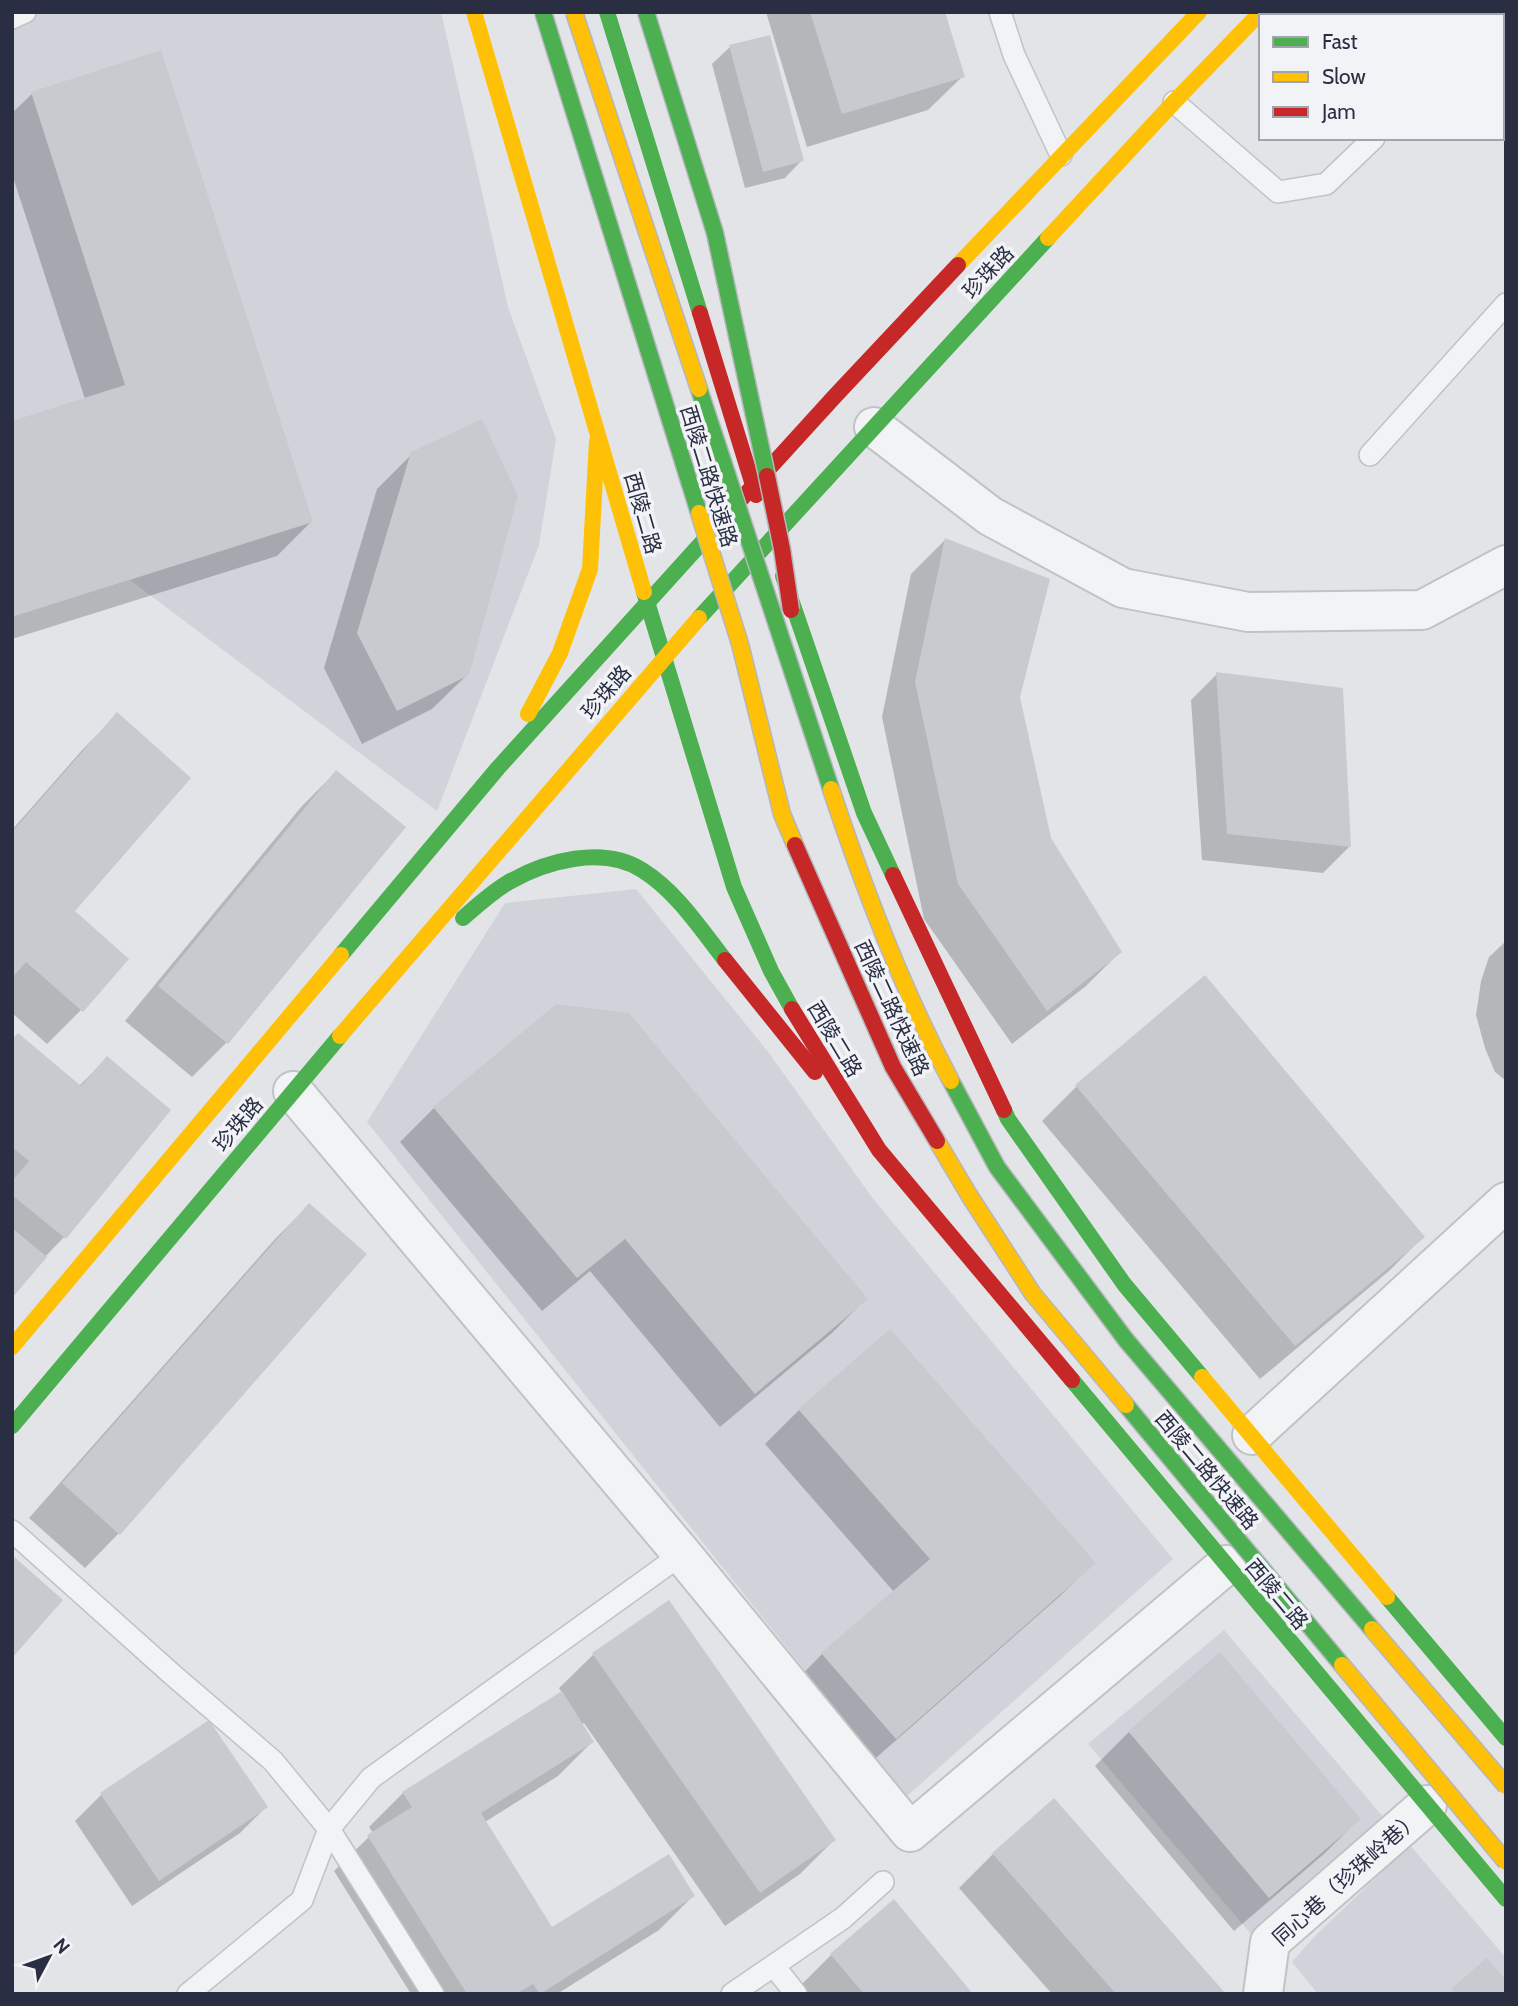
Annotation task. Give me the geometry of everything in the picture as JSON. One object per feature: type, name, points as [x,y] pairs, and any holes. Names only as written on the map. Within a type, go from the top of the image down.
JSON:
[{"type":"main road","name":"西陵二路","points":[[474,12],[647,604],[734,887],[771,971],[879,1150],[1506,1899]]},
{"type":"main road","name":"西陵二路快速路","points":[[543,12],[740,644],[782,814],[893,1067],[969,1195],[1033,1294],[1506,1862]]},
{"type":"main road","name":"西陵二路快速路","points":[[573,12],[844,829],[887,940],[933,1046],[997,1167],[1126,1340],[1506,1786]]},
{"type":"main road","points":[[607,12],[753,487],[864,813],[1008,1119],[1124,1283],[1506,1738]]},
{"type":"main road","points":[[646,12],[716,233],[782,549],[805,709]]},
{"type":"main road","name":"珍珠路","points":[[12,1347],[498,768],[835,396],[1199,12]]},
{"type":"main road","name":"珍珠路","points":[[12,1426],[358,1014],[664,657],[1174,102],[1259,14]]},
{"type":"main road","points":[[498,768],[561,653],[590,569],[597,432]]},
{"type":"main road","points":[[358,1014],[497,889],[561,861],[600,858],[627,862],[651,876],[692,919],[879,1150]]},
{"type":"street","points":[[874,427],[990,516],[1123,588],[1248,612],[1422,610],[1506,565]]},
{"type":"street","points":[[293,1091],[682,1554],[910,1832],[1226,1565]]},
{"type":"street","points":[[1252,1435],[1506,1202]]},
{"type":"street","name":"同心巷（珍珠岭巷）","points":[[1263,1994],[1270,1942],[1427,1805]]},
{"type":"lane","points":[[12,18],[25,12]]},
{"type":"lane","points":[[1000,12],[1014,55],[1061,155]]},
{"type":"lane","points":[[1174,102],[1278,192],[1326,184],[1372,140]]},
{"type":"lane","points":[[1370,455],[1506,304]]},
{"type":"lane","points":[[12,1531],[273,1761],[329,1829],[433,1994]]},
{"type":"lane","points":[[188,1994],[302,1900],[329,1829],[371,1778],[682,1554]]},
{"type":"lane","points":[[732,1994],[843,1919],[883,1882]]},
{"type":"lane","points":[[774,1966],[796,1994]]},
{"type":"shaded area","points":[[12,12],[441,12],[508,307],[556,439],[539,545],[437,811],[130,580],[12,617]]},
{"type":"shaded area","points":[[636,889],[769,1053],[874,1200],[1173,1559],[906,1797],[367,1122],[505,903]]},
{"type":"shaded area","points":[[1224,1630],[1385,1819],[1251,1934],[1088,1744]]},
{"type":"shaded area","points":[[1410,1845],[1506,1958],[1506,1994],[1318,1994],[1292,1962],[1313,1938]]},
{"type":"building","points":[[810,12],[945,12],[965,77],[842,114]]},
{"type":"building","points":[[770,35],[804,161],[763,172],[729,45]]},
{"type":"building","points":[[161,50],[313,522],[12,617],[12,421],[125,385],[31,92]]},
{"type":"building","points":[[482,419],[518,496],[469,675],[397,711],[357,633],[411,452]]},
{"type":"building","points":[[945,538],[1050,579],[1020,697],[1051,838],[1122,952],[1047,1011],[958,884],[915,682]]},
{"type":"building","points":[[1216,672],[1343,688],[1351,847],[1227,834]]},
{"type":"building","points":[[117,712],[191,778],[75,911],[129,959],[83,1012],[26,962],[12,978],[12,832]]},
{"type":"building","points":[[336,770],[406,827],[228,1044],[158,986]]},
{"type":"building","points":[[1205,975],[1425,1237],[1295,1346],[1075,1085]]},
{"type":"building","points":[[556,1004],[629,1013],[868,1299],[755,1394],[625,1239],[577,1278],[433,1107]]},
{"type":"building","points":[[18,1033],[81,1086],[107,1056],[171,1110],[66,1239],[12,1195],[12,1181],[29,1161],[12,1147],[12,1040]]},
{"type":"building","points":[[309,1203],[367,1254],[120,1535],[62,1483]]},
{"type":"building","points":[[12,1228],[47,1257],[12,1298]]},
{"type":"building","points":[[890,1329],[1096,1563],[896,1739],[821,1653],[930,1559],[798,1409]]},
{"type":"building","points":[[12,1555],[63,1600],[12,1658]]},
{"type":"building","points":[[669,1600],[836,1840],[760,1893],[592,1653]]},
{"type":"building","points":[[1220,1652],[1361,1819],[1269,1898],[1128,1731]]},
{"type":"building","points":[[562,1691],[594,1742],[481,1813],[552,1927],[669,1854],[695,1896],[540,1994],[533,1984],[516,1994],[467,1994],[367,1835],[412,1807],[402,1792]]},
{"type":"building","points":[[209,1720],[268,1807],[159,1881],[100,1793]]},
{"type":"building","points":[[1054,1798],[1226,1994],[1116,1994],[992,1853]]},
{"type":"building","points":[[894,1899],[973,1994],[864,1994],[830,1954]]},
{"type":"building","points":[[1487,1958],[1506,1980],[1506,1994],[1455,1994],[1451,1989]]},
{"type":"traffic: fast","points":[[543,12],[699,513]]},
{"type":"traffic: fast","points":[[607,12],[700,313]]},
{"type":"traffic: fast","points":[[646,12],[715,233],[767,476]]},
{"type":"traffic: fast","points":[[699,618],[1048,238]]},
{"type":"traffic: fast","points":[[699,389],[831,789]]},
{"type":"traffic: fast","points":[[341,955],[498,768],[734,507]]},
{"type":"traffic: fast","points":[[783,576],[864,813],[893,875]]},
{"type":"traffic: fast","points":[[644,592],[734,887],[771,971],[792,1009]]},
{"type":"traffic: fast","points":[[463,918],[503,886],[524,874],[557,862],[593,857],[610,858],[627,862],[642,870],[666,888],[725,960]]},
{"type":"traffic: fast","points":[[12,1426],[340,1036]]},
{"type":"traffic: fast","points":[[951,1081],[997,1167],[1126,1340],[1372,1629]]},
{"type":"traffic: fast","points":[[1004,1110],[1124,1284],[1202,1377]]},
{"type":"traffic: fast","points":[[1072,1380],[1506,1899]]},
{"type":"traffic: fast","points":[[1126,1405],[1342,1665]]},
{"type":"traffic: fast","points":[[1387,1597],[1506,1738]]},
{"type":"traffic: slow","points":[[474,12],[644,592]]},
{"type":"traffic: slow","points":[[574,12],[699,389]]},
{"type":"traffic: slow","points":[[958,265],[1199,12]]},
{"type":"traffic: slow","points":[[1048,238],[1259,14]]},
{"type":"traffic: slow","points":[[528,714],[560,653],[590,569],[597,441]]},
{"type":"traffic: slow","points":[[699,513],[740,644],[782,814],[795,845]]},
{"type":"traffic: slow","points":[[340,1036],[699,618]]},
{"type":"traffic: slow","points":[[831,789],[885,938],[951,1081]]},
{"type":"traffic: slow","points":[[12,1347],[341,955]]},
{"type":"traffic: slow","points":[[937,1141],[1033,1294],[1126,1405]]},
{"type":"traffic: slow","points":[[1202,1377],[1387,1597]]},
{"type":"traffic: slow","points":[[1372,1629],[1506,1786]]},
{"type":"traffic: slow","points":[[1342,1665],[1506,1862]]},
{"type":"traffic: jam","points":[[734,507],[958,265]]},
{"type":"traffic: jam","points":[[700,313],[756,495]]},
{"type":"traffic: jam","points":[[767,476],[791,610]]},
{"type":"traffic: jam","points":[[795,845],[893,1067],[937,1141]]},
{"type":"traffic: jam","points":[[893,875],[1004,1110]]},
{"type":"traffic: jam","points":[[725,960],[815,1072]]},
{"type":"traffic: jam","points":[[792,1009],[879,1150],[1072,1380]]}]
